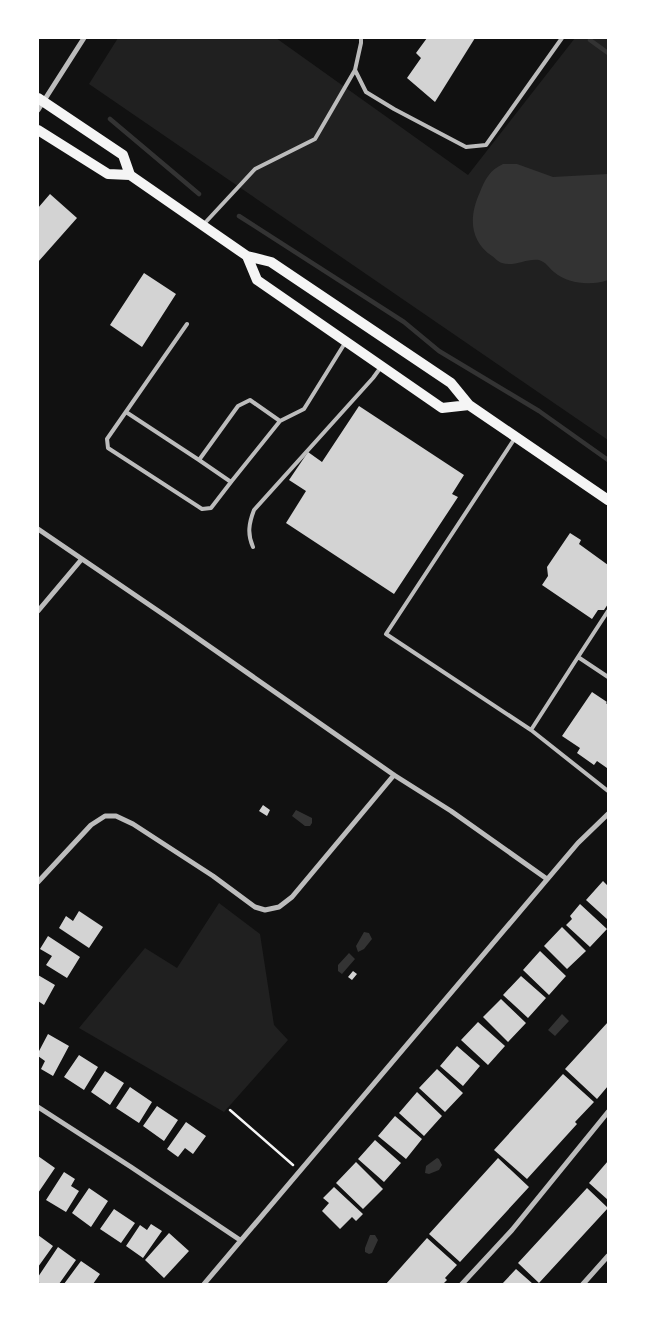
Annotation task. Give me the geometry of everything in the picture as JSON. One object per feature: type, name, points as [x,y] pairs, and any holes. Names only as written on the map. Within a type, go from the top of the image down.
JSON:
[{"type":"main road","points":[[39,103],[123,155],[130,175]]},
{"type":"main road","points":[[38,130],[108,174],[130,175],[247,256],[271,262],[451,383],[469,405],[608,500]]},
{"type":"main road","points":[[247,256],[257,280],[442,408],[469,405]]},
{"type":"street","points":[[39,103],[84,38]]},
{"type":"street","points":[[38,529],[547,879]]},
{"type":"street","points":[[38,611],[81,560]]},
{"type":"street","points":[[38,882],[91,825],[106,816],[116,816],[133,824],[205,871],[255,907],[265,910],[279,907],[292,897],[394,775]]},
{"type":"street","points":[[204,1284],[547,879],[578,843],[608,814]]},
{"type":"street","points":[[38,1107],[240,1240]]},
{"type":"street","points":[[462,1284],[512,1230],[608,1112]]},
{"type":"street","points":[[584,1284],[608,1256]]},
{"type":"lane","points":[[203,225],[255,169],[315,139],[354,70],[361,43],[360,38]]},
{"type":"lane","points":[[354,70],[366,92],[394,109],[466,147],[486,144],[562,38]]},
{"type":"lane","points":[[187,324],[107,439],[108,448],[202,509],[211,508],[280,421],[304,410],[346,342]]},
{"type":"lane","points":[[253,547],[249,531],[250,520],[254,510],[373,378],[381,366]]},
{"type":"lane","points":[[199,460],[238,406],[250,400],[280,421]]},
{"type":"lane","points":[[126,412],[231,482]]},
{"type":"lane","points":[[516,437],[386,634],[531,730],[608,791]]},
{"type":"lane","points":[[531,730],[608,611]]},
{"type":"lane","points":[[578,657],[608,677]]},
{"type":"path","points":[[230,1110],[300,1171]]},
{"type":"shaded area","points":[[118,38],[276,38],[468,175],[575,38],[608,38],[608,440],[89,84]]},
{"type":"shaded area","points":[[503,164],[517,164],[553,177],[608,174],[608,280],[580,283],[560,276],[539,260],[507,264],[499,262],[484,250],[475,235],[473,227],[474,210],[486,179],[491,172]]},
{"type":"shaded area","points":[[296,810],[312,818],[310,826],[305,826],[292,816]]},
{"type":"shaded area","points":[[219,903],[260,934],[274,1025],[288,1040],[224,1112],[79,1028],[145,948],[177,968]]},
{"type":"shaded area","points":[[364,932],[369,933],[372,939],[364,949],[358,952],[356,946]]},
{"type":"shaded area","points":[[349,953],[355,959],[342,974],[338,971],[338,965]]},
{"type":"shaded area","points":[[562,1014],[569,1021],[555,1036],[548,1030]]},
{"type":"shaded area","points":[[437,1158],[442,1165],[439,1170],[429,1174],[425,1173],[426,1166]]},
{"type":"shaded area","points":[[370,1235],[375,1235],[378,1240],[372,1253],[369,1254],[365,1252],[365,1248]]},
{"type":"building","points":[[427,38],[475,38],[435,102],[407,78],[421,58],[416,53]]},
{"type":"building","points":[[50,194],[77,218],[38,262],[38,208]]},
{"type":"building","points":[[144,273],[176,294],[142,347],[110,325]]},
{"type":"building","points":[[359,406],[464,475],[452,494],[458,497],[394,594],[286,523],[306,491],[289,480],[308,452],[322,462]]},
{"type":"building","points":[[570,533],[581,540],[579,544],[608,565],[608,604],[604,610],[598,610],[592,619],[542,585],[548,576],[547,567]]},
{"type":"building","points":[[592,692],[607,702],[608,705],[607,768],[597,761],[594,765],[577,753],[580,748],[562,736]]},
{"type":"building","points":[[263,805],[270,810],[267,816],[259,811]]},
{"type":"building","points":[[603,881],[608,886],[608,920],[586,900]]},
{"type":"building","points":[[580,904],[607,929],[590,947],[566,925],[572,919],[570,916]]},
{"type":"building","points":[[79,911],[103,927],[89,948],[59,928],[66,916],[73,921]]},
{"type":"building","points":[[562,927],[586,951],[567,969],[544,946]]},
{"type":"building","points":[[48,936],[80,957],[67,978],[46,965],[52,956],[40,949]]},
{"type":"building","points":[[540,951],[566,976],[549,995],[523,970]]},
{"type":"building","points":[[353,971],[357,974],[352,980],[348,977]]},
{"type":"building","points":[[38,975],[55,985],[44,1005],[38,1001]]},
{"type":"building","points":[[521,976],[546,998],[528,1018],[503,995]]},
{"type":"building","points":[[501,999],[526,1023],[508,1042],[483,1017]]},
{"type":"building","points":[[478,1022],[505,1046],[488,1065],[461,1040]]},
{"type":"building","points":[[608,1022],[608,1086],[597,1099],[565,1069]]},
{"type":"building","points":[[48,1034],[69,1046],[53,1076],[41,1069],[45,1061],[38,1056]]},
{"type":"building","points":[[457,1046],[480,1066],[463,1086],[440,1066]]},
{"type":"building","points":[[79,1055],[98,1067],[84,1090],[64,1077]]},
{"type":"building","points":[[437,1069],[463,1093],[445,1112],[419,1088]]},
{"type":"building","points":[[105,1071],[124,1083],[110,1105],[91,1092]]},
{"type":"building","points":[[563,1074],[594,1102],[575,1122],[577,1124],[527,1179],[494,1150]]},
{"type":"building","points":[[130,1087],[152,1102],[139,1123],[116,1108]]},
{"type":"building","points":[[417,1092],[442,1116],[424,1136],[399,1113]]},
{"type":"building","points":[[157,1106],[178,1120],[164,1141],[143,1126]]},
{"type":"building","points":[[395,1116],[422,1139],[406,1159],[378,1136]]},
{"type":"building","points":[[186,1122],[206,1136],[193,1154],[185,1148],[178,1157],[167,1149]]},
{"type":"building","points":[[375,1140],[401,1163],[384,1182],[358,1159]]},
{"type":"building","points":[[38,1156],[55,1168],[38,1193]]},
{"type":"building","points":[[498,1158],[529,1187],[460,1262],[429,1234]]},
{"type":"building","points":[[608,1161],[608,1200],[589,1183]]},
{"type":"building","points":[[356,1162],[383,1189],[363,1209],[336,1183]]},
{"type":"building","points":[[64,1172],[75,1179],[71,1186],[79,1191],[66,1212],[46,1200]]},
{"type":"building","points":[[334,1187],[363,1214],[356,1221],[352,1217],[340,1229],[322,1211],[329,1203],[323,1198]]},
{"type":"building","points":[[89,1188],[108,1201],[91,1227],[72,1213]]},
{"type":"building","points":[[587,1188],[608,1208],[539,1283],[518,1263]]},
{"type":"building","points":[[114,1209],[135,1223],[121,1243],[100,1229]]},
{"type":"building","points":[[151,1224],[162,1231],[143,1258],[126,1246],[140,1225],[147,1230]]},
{"type":"building","points":[[169,1233],[189,1251],[164,1278],[145,1260]]},
{"type":"building","points":[[38,1235],[53,1246],[38,1267]]},
{"type":"building","points":[[427,1238],[457,1265],[445,1278],[447,1280],[443,1284],[386,1284]]},
{"type":"building","points":[[58,1247],[76,1260],[59,1284],[41,1284],[38,1282],[38,1277]]},
{"type":"building","points":[[81,1261],[100,1274],[93,1284],[64,1284]]},
{"type":"building","points":[[516,1269],[533,1284],[502,1284]]},
{"type":"waterway","points":[[590,40],[608,53]]},
{"type":"waterway","points":[[110,119],[199,194]]},
{"type":"waterway","points":[[239,216],[404,322],[439,351],[539,411],[608,460]]}]
